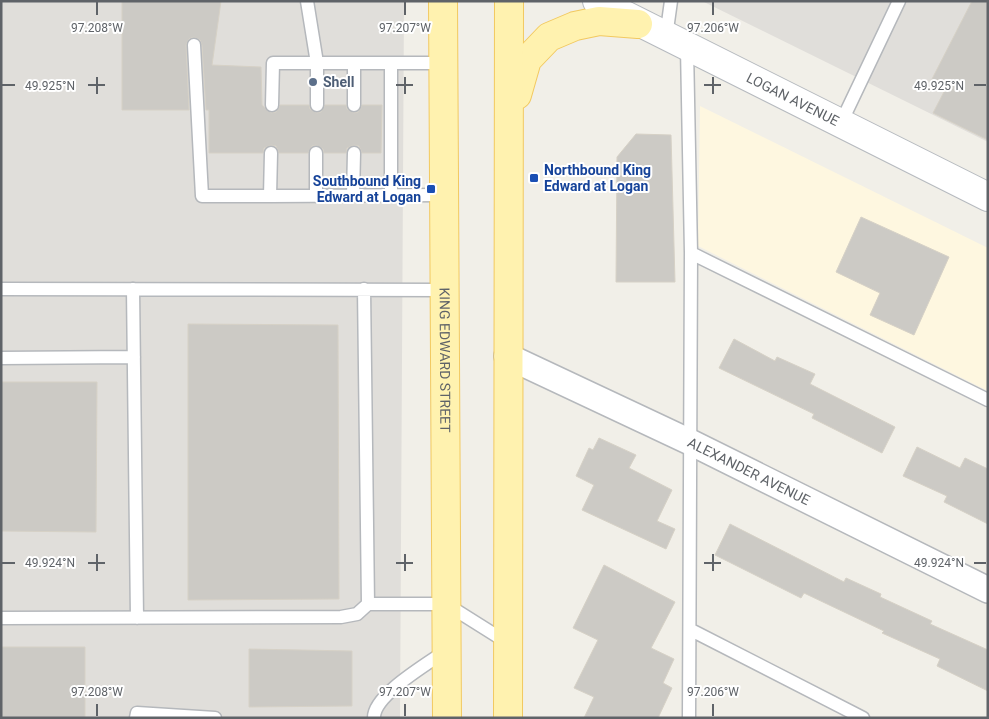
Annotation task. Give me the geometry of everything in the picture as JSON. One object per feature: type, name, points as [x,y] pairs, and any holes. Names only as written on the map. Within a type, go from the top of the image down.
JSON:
[{"type":"main road","name":"KING EDWARD STREET","points":[[443,1],[447,718]]},
{"type":"main road","points":[[508,718],[507,356],[509,1]]},
{"type":"main road","name":"LOGAN AVENUE","points":[[597,1],[638,24],[988,197]]},
{"type":"main road","points":[[509,123],[527,60],[549,37],[575,26],[599,20],[638,24]]},
{"type":"street","name":"ALEXANDER AVENUE","points":[[507,356],[690,442],[988,590]]},
{"type":"lane","points":[[307,1],[317,63],[317,105]]},
{"type":"lane","points":[[671,1],[676,43],[691,253],[690,718]]},
{"type":"lane","points":[[840,125],[899,1]]},
{"type":"lane","points":[[194,45],[202,196],[444,195]]},
{"type":"lane","points":[[272,105],[273,62],[444,64]]},
{"type":"lane","points":[[391,63],[391,196]]},
{"type":"lane","points":[[354,64],[354,105]]},
{"type":"lane","points":[[270,196],[271,153]]},
{"type":"lane","points":[[316,153],[316,196]]},
{"type":"lane","points":[[353,196],[354,153]]},
{"type":"lane","points":[[691,253],[988,400]]},
{"type":"lane","points":[[1,289],[445,290]]},
{"type":"lane","points":[[133,289],[138,618]]},
{"type":"lane","points":[[364,289],[368,604]]},
{"type":"lane","points":[[1,358],[134,357]]},
{"type":"lane","points":[[1,618],[340,617],[357,614],[368,604],[446,604],[508,643]]},
{"type":"lane","points":[[691,630],[863,718]]},
{"type":"lane","points":[[374,718],[374,712],[387,693],[447,650]]},
{"type":"lane","points":[[136,718],[137,713],[215,718]]},
{"type":"shaded area","points":[[1,1],[404,1],[400,718],[1,718]]},
{"type":"shaded area","points":[[702,1],[988,1],[988,142]]},
{"type":"shaded area","points":[[700,106],[988,248],[988,391],[698,246]]},
{"type":"building","points":[[122,1],[221,1],[212,65],[261,67],[262,105],[271,113],[276,112],[280,105],[309,105],[310,109],[317,113],[321,112],[325,105],[346,105],[347,109],[354,113],[358,112],[362,105],[382,105],[381,153],[362,153],[359,146],[354,145],[347,148],[346,153],[324,153],[323,149],[316,145],[312,146],[308,153],[279,153],[276,146],[271,145],[264,148],[263,153],[209,153],[209,110],[206,110],[202,45],[200,40],[194,37],[189,39],[186,45],[189,110],[122,110]]},
{"type":"building","points":[[972,1],[988,1],[988,140],[933,113],[946,88],[931,81]]},
{"type":"building","points":[[636,134],[671,135],[675,282],[616,282],[617,157]]},
{"type":"building","points":[[861,217],[949,257],[914,335],[870,315],[880,293],[836,272]]},
{"type":"building","points":[[188,324],[338,325],[339,599],[188,600]]},
{"type":"building","points":[[734,339],[775,361],[777,357],[815,374],[810,384],[895,427],[882,453],[812,418],[814,414],[719,368]]},
{"type":"building","points":[[1,382],[97,382],[96,532],[1,531]]},
{"type":"building","points":[[599,438],[636,455],[629,468],[672,490],[657,521],[675,529],[666,549],[582,510],[594,485],[576,476],[589,448],[593,450]]},
{"type":"building","points":[[917,447],[960,468],[965,458],[988,469],[988,524],[944,502],[947,496],[903,476]]},
{"type":"building","points":[[730,524],[844,582],[846,578],[881,594],[880,597],[932,621],[930,624],[988,650],[988,691],[937,666],[940,659],[882,633],[884,631],[804,593],[801,598],[715,555]]},
{"type":"building","points":[[604,565],[675,602],[651,648],[674,659],[663,683],[672,688],[658,718],[584,718],[594,697],[574,688],[598,640],[573,628]]},
{"type":"building","points":[[1,647],[85,647],[85,718],[1,718]]},
{"type":"building","points":[[249,649],[352,651],[352,706],[249,707]]},
{"type":"place","name":"Shell","points":[[313,82]]},
{"type":"place","name":"Northbound King Edward at Logan","points":[[534,178]]},
{"type":"place","name":"Southbound King Edward at Logan","points":[[431,189]]}]
